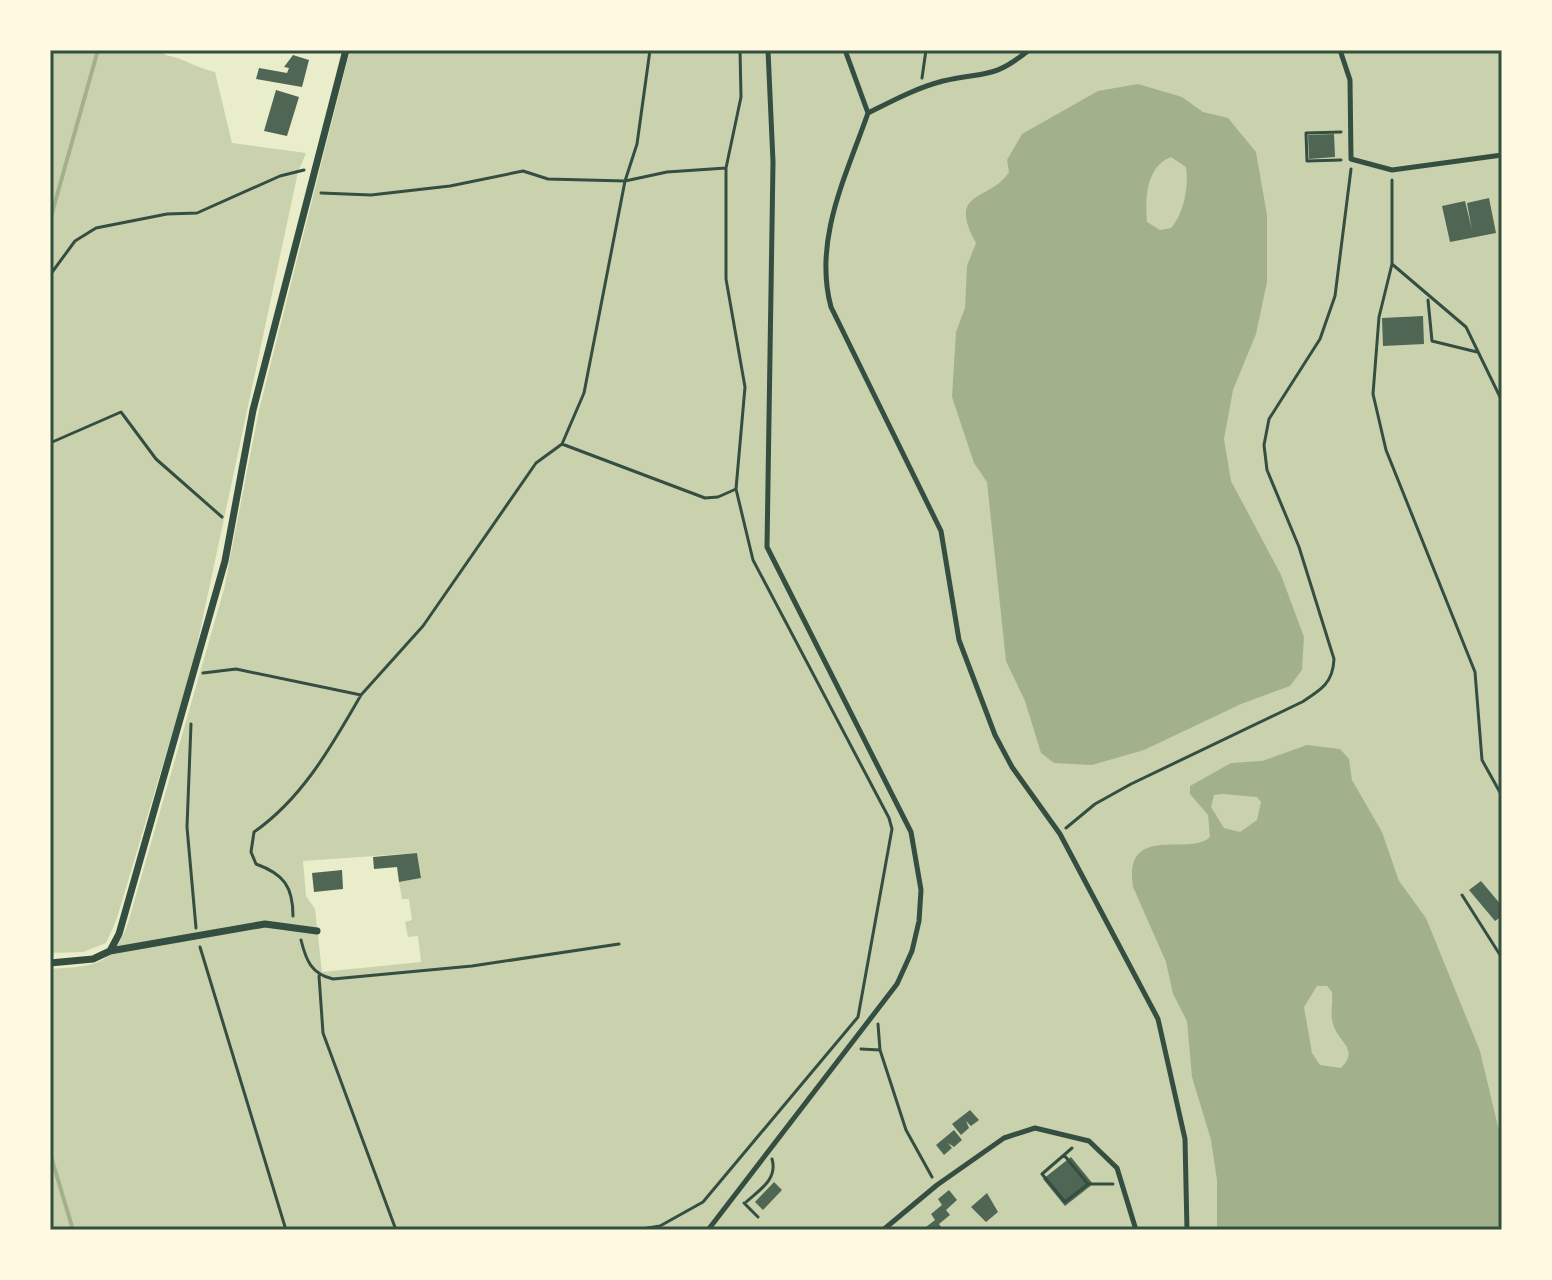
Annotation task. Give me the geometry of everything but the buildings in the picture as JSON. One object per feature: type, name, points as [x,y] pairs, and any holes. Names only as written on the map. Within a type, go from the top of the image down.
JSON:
[{"type":"street","points":[[110,951],[119,934],[195,674],[232,525],[253,410],[346,50]]},
{"type":"street","points":[[708,1230],[878,1012],[897,984],[912,951],[919,921],[919,861],[911,832],[767,547],[773,162],[768,50]]},
{"type":"street","points":[[845,50],[868,113],[829,226],[824,259],[831,307],[941,531],[959,640],[995,735],[1012,767],[1060,834],[1158,1019],[1185,1139],[1187,1230]]},
{"type":"street","points":[[868,113],[921,88],[1002,72],[1029,50]]},
{"type":"street","points":[[1340,50],[1350,80],[1351,159],[1392,170],[1502,155]]},
{"type":"street","points":[[50,963],[93,959],[110,951],[265,924],[317,931]]},
{"type":"street","points":[[883,1230],[937,1185],[1004,1138],[1035,1128],[1082,1138],[1117,1168],[1125,1184],[1136,1230]]},
{"type":"path","points":[[619,944],[472,966],[333,979],[319,976],[309,965],[286,880],[275,871],[256,864],[251,852],[254,832],[275,817],[324,759],[361,695],[423,626],[536,463],[562,444],[584,393],[625,181],[637,144],[650,50]]},
{"type":"path","points":[[635,1230],[660,1226],[703,1202],[858,1017],[892,829],[753,560],[736,489],[745,387],[726,279],[726,168],[741,97],[740,50]]},
{"type":"path","points":[[921,88],[926,50]]},
{"type":"path","points":[[1060,834],[1095,804],[1302,702],[1324,688],[1333,676],[1334,659],[1299,547],[1267,470],[1264,445],[1269,419],[1320,339],[1335,296],[1343,253],[1351,159],[1307,161],[1306,133],[1352,132]]},
{"type":"path","points":[[50,275],[75,241],[96,228],[167,214],[197,213],[280,176],[315,168]]},
{"type":"path","points":[[309,191],[371,195],[450,186],[523,171],[548,179],[625,181],[667,172],[726,168]]},
{"type":"path","points":[[1392,170],[1392,264],[1379,317],[1373,394],[1386,450],[1475,672],[1482,760],[1502,796]]},
{"type":"path","points":[[1392,264],[1428,298],[1466,327],[1502,401]]},
{"type":"path","points":[[1428,298],[1432,341],[1477,352]]},
{"type":"path","points":[[50,443],[121,412],[156,459],[232,525]]},
{"type":"path","points":[[562,444],[705,498],[718,497],[736,489]]},
{"type":"path","points":[[195,674],[236,669],[361,695]]},
{"type":"path","points":[[186,706],[191,723],[187,827],[197,937],[286,1230]]},
{"type":"path","points":[[1462,895],[1502,958]]},
{"type":"path","points":[[319,976],[323,1033],[396,1230]]},
{"type":"path","points":[[878,1012],[880,1050],[906,1130],[937,1185]]},
{"type":"path","points":[[849,1048],[880,1050]]},
{"type":"path","points":[[1082,1138],[1042,1174],[1065,1202],[1088,1184],[1125,1184]]},
{"type":"path","points":[[745,1203],[774,1172],[769,1151]]},
{"type":"path","points":[[1064,1155],[1088,1184]]},
{"type":"path","points":[[734,1196],[758,1217]]},
{"type":"shaded area","points":[[50,50],[162,50],[165,55],[215,72],[232,143],[306,153],[298,172],[193,664],[116,921],[106,943],[83,952],[50,953]]},
{"type":"shaded area","points":[[350,50],[1502,50],[1502,1230],[50,1230],[50,969],[99,962],[115,949],[128,923],[224,589],[259,410]],"holes":[[[417,853],[421,878],[399,882],[402,899],[409,899],[412,920],[405,922],[408,937],[418,936],[421,962],[322,972],[315,909],[306,896],[303,861]]]},
{"type":"shaded area","points":[[1138,84],[1182,97],[1203,112],[1228,118],[1256,152],[1267,215],[1267,282],[1256,334],[1233,390],[1224,439],[1231,481],[1281,575],[1304,637],[1302,670],[1290,686],[1241,704],[1144,750],[1092,765],[1054,763],[1041,753],[1025,701],[1006,661],[987,482],[974,463],[952,397],[956,332],[965,308],[967,266],[976,243],[968,226],[968,205],[1009,172],[1007,160],[1022,134],[1098,91]],"holes":[[[1171,157],[1186,167],[1186,191],[1179,215],[1171,228],[1160,230],[1147,222],[1146,203],[1152,176],[1156,168]]]},
{"type":"shaded area","points":[[1307,745],[1340,749],[1349,759],[1352,780],[1382,832],[1399,881],[1426,918],[1480,1051],[1500,1135],[1502,1230],[1217,1230],[1217,1180],[1211,1140],[1192,1077],[1187,1021],[1173,994],[1166,962],[1133,887],[1133,867],[1138,855],[1148,848],[1201,842],[1210,837],[1208,815],[1190,794],[1190,786],[1231,763],[1262,761]],"holes":[[[1214,795],[1257,797],[1261,802],[1257,820],[1240,832],[1224,828],[1211,807]],[[1317,986],[1327,986],[1332,992],[1333,1024],[1348,1050],[1341,1068],[1320,1065],[1312,1053],[1304,1007]]]},
{"type":"waterway","points":[[50,220],[98,50]]},
{"type":"waterway","points":[[50,1153],[73,1230]]}]
